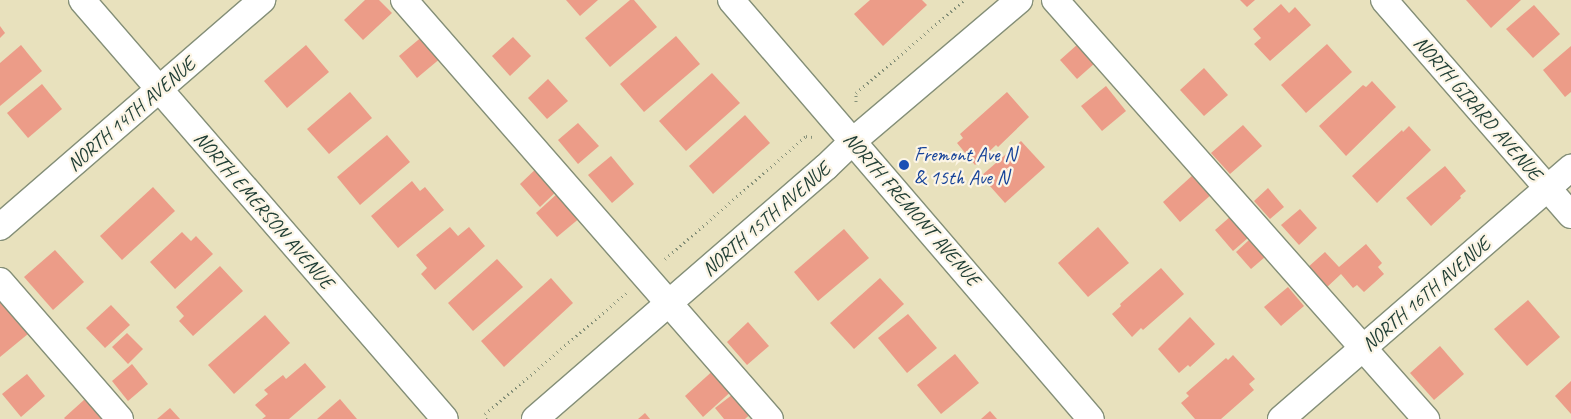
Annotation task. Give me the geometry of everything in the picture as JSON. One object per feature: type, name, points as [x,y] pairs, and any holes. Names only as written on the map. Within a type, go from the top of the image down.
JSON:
[{"type":"street","name":"NORTH EMERSON AVENUE","points":[[82,0],[445,419]]},
{"type":"street","name":"NORTH 14TH AVENUE","points":[[0,227],[262,0]]},
{"type":"street","points":[[404,0],[770,419]]},
{"type":"street","name":"NORTH FREMONT AVENUE","points":[[731,0],[1091,419]]},
{"type":"street","name":"NORTH 15TH AVENUE","points":[[535,419],[826,167],[853,141],[1019,0]]},
{"type":"street","points":[[1055,0],[1426,419]]},
{"type":"street","name":"NORTH GIRARD AVENUE","points":[[1384,0],[1571,215]]},
{"type":"street","name":"NORTH 16TH AVENUE","points":[[1281,419],[1571,168]]},
{"type":"street","points":[[0,281],[120,419]]},
{"type":"path","points":[[856,102],[856,93],[964,0]]},
{"type":"building","points":[[365,0],[379,0],[392,13],[363,40],[344,20]]},
{"type":"building","points":[[566,0],[598,0],[580,16]]},
{"type":"building","points":[[630,0],[634,0],[657,27],[610,67],[585,38]]},
{"type":"building","points":[[870,0],[922,0],[927,5],[883,46],[854,14]]},
{"type":"building","points":[[1240,0],[1255,0],[1247,7]]},
{"type":"building","points":[[1466,0],[1521,0],[1491,28]]},
{"type":"building","points":[[1281,4],[1289,13],[1295,7],[1311,25],[1270,61],[1254,44],[1261,38],[1253,29]]},
{"type":"building","points":[[1534,5],[1560,34],[1533,58],[1506,29]]},
{"type":"building","points":[[0,26],[5,33],[0,38]]},
{"type":"building","points":[[424,35],[442,57],[417,78],[399,56]]},
{"type":"building","points":[[676,36],[700,64],[644,112],[620,84]]},
{"type":"building","points":[[513,37],[531,56],[510,76],[492,56]]},
{"type":"building","points":[[1078,44],[1095,63],[1077,79],[1060,60]]},
{"type":"building","points":[[1327,44],[1352,72],[1306,113],[1281,85]]},
{"type":"building","points":[[21,45],[42,71],[0,106],[0,63]]},
{"type":"building","points":[[306,45],[329,72],[287,108],[264,81]]},
{"type":"building","points":[[1571,46],[1571,92],[1565,97],[1543,70]]},
{"type":"building","points":[[1204,68],[1228,95],[1204,116],[1180,90]]},
{"type":"building","points":[[712,73],[740,103],[686,151],[659,121]]},
{"type":"building","points":[[548,79],[568,101],[547,119],[528,98]]},
{"type":"building","points":[[1372,81],[1396,107],[1346,156],[1319,126],[1363,85],[1366,87]]},
{"type":"building","points":[[42,84],[62,109],[28,138],[7,113]]},
{"type":"building","points":[[1106,86],[1126,111],[1102,131],[1081,106]]},
{"type":"building","points":[[350,92],[372,118],[329,154],[307,129]]},
{"type":"building","points":[[1007,92],[1029,117],[998,147],[996,145],[975,165],[957,143],[963,138],[960,134]]},
{"type":"building","points":[[745,115],[770,143],[713,194],[689,166]]},
{"type":"building","points":[[578,123],[599,146],[578,164],[558,140]]},
{"type":"building","points":[[1243,125],[1262,146],[1230,174],[1211,153]]},
{"type":"building","points":[[1409,126],[1431,150],[1377,203],[1352,176],[1402,130],[1403,132]]},
{"type":"building","points":[[387,135],[410,162],[360,205],[337,177]]},
{"type":"building","points":[[1021,141],[1045,167],[1005,203],[981,176]]},
{"type":"building","points":[[611,156],[634,184],[612,203],[588,175]]},
{"type":"building","points":[[540,165],[560,188],[540,207],[520,184]]},
{"type":"building","points":[[1445,166],[1466,191],[1431,226],[1406,198]]},
{"type":"building","points":[[1194,174],[1212,194],[1180,222],[1163,202]]},
{"type":"building","points":[[412,181],[420,191],[425,187],[444,210],[398,248],[371,216]]},
{"type":"building","points":[[153,187],[175,211],[122,260],[100,236]]},
{"type":"building","points":[[1268,188],[1284,207],[1270,219],[1254,201]]},
{"type":"building","points":[[559,192],[581,217],[557,237],[536,213]]},
{"type":"building","points":[[1300,209],[1317,228],[1299,245],[1281,225]]},
{"type":"building","points":[[1231,216],[1249,237],[1233,251],[1215,230]]},
{"type":"building","points":[[450,227],[458,236],[469,227],[485,246],[435,290],[421,274],[427,268],[416,255]]},
{"type":"building","points":[[1098,227],[1129,263],[1088,297],[1058,263]]},
{"type":"building","points":[[844,229],[869,258],[818,301],[794,272]]},
{"type":"building","points":[[182,232],[191,241],[196,236],[213,254],[175,289],[150,262]]},
{"type":"building","points":[[1249,240],[1265,257],[1251,269],[1236,252]]},
{"type":"building","points":[[1366,244],[1382,263],[1378,267],[1384,274],[1364,292],[1357,285],[1353,288],[1341,274],[1325,289],[1307,268],[1325,252],[1339,267]]},
{"type":"building","points":[[55,250],[84,282],[53,310],[24,277]]},
{"type":"building","points":[[497,259],[523,287],[473,331],[448,303]]},
{"type":"building","points":[[220,266],[243,291],[193,336],[179,321],[184,316],[176,307]]},
{"type":"building","points":[[1161,268],[1184,294],[1143,330],[1141,328],[1132,337],[1112,314],[1121,306],[1120,304]]},
{"type":"building","points":[[551,278],[573,303],[504,367],[481,341]]},
{"type":"building","points":[[880,278],[904,304],[854,349],[830,323]]},
{"type":"building","points":[[1288,287],[1304,306],[1281,326],[1264,307]]},
{"type":"building","points":[[0,299],[34,329],[0,357]]},
{"type":"building","points":[[1528,300],[1560,337],[1527,366],[1494,329]]},
{"type":"building","points":[[111,305],[130,325],[105,348],[86,328]]},
{"type":"building","points":[[908,314],[937,348],[907,373],[878,338]]},
{"type":"building","points":[[265,315],[290,343],[234,394],[208,365]]},
{"type":"building","points":[[1190,317],[1215,344],[1190,367],[1188,365],[1179,373],[1158,349]]},
{"type":"building","points":[[748,322],[769,346],[747,365],[727,342]]},
{"type":"building","points":[[127,333],[143,349],[128,364],[112,347]]},
{"type":"building","points":[[1440,346],[1464,374],[1434,400],[1410,373]]},
{"type":"building","points":[[955,354],[979,383],[941,414],[917,385]]},
{"type":"building","points":[[1233,355],[1255,379],[1249,384],[1254,390],[1221,419],[1195,419],[1181,403],[1189,396],[1186,393],[1226,358],[1228,360]]},
{"type":"building","points":[[305,363],[326,387],[289,419],[262,419],[266,416],[255,405],[268,394],[264,390],[283,375],[286,379]]},
{"type":"building","points":[[132,364],[148,384],[128,401],[112,381]]},
{"type":"building","points":[[717,367],[735,388],[703,417],[685,396]]},
{"type":"building","points":[[27,374],[45,396],[21,417],[2,394]]},
{"type":"building","points":[[1571,381],[1571,414],[1555,396]]},
{"type":"building","points":[[737,391],[754,411],[745,419],[724,419],[715,408]]},
{"type":"building","points":[[85,399],[102,419],[64,418]]},
{"type":"building","points":[[340,399],[357,419],[317,419]]},
{"type":"building","points":[[170,408],[180,419],[157,419]]},
{"type":"building","points":[[990,411],[997,419],[981,419]]},
{"type":"building","points":[[645,413],[650,419],[638,419]]},
{"type":"place","name":"Fremont Ave N & 15th Ave N","points":[[904,165]]}]
